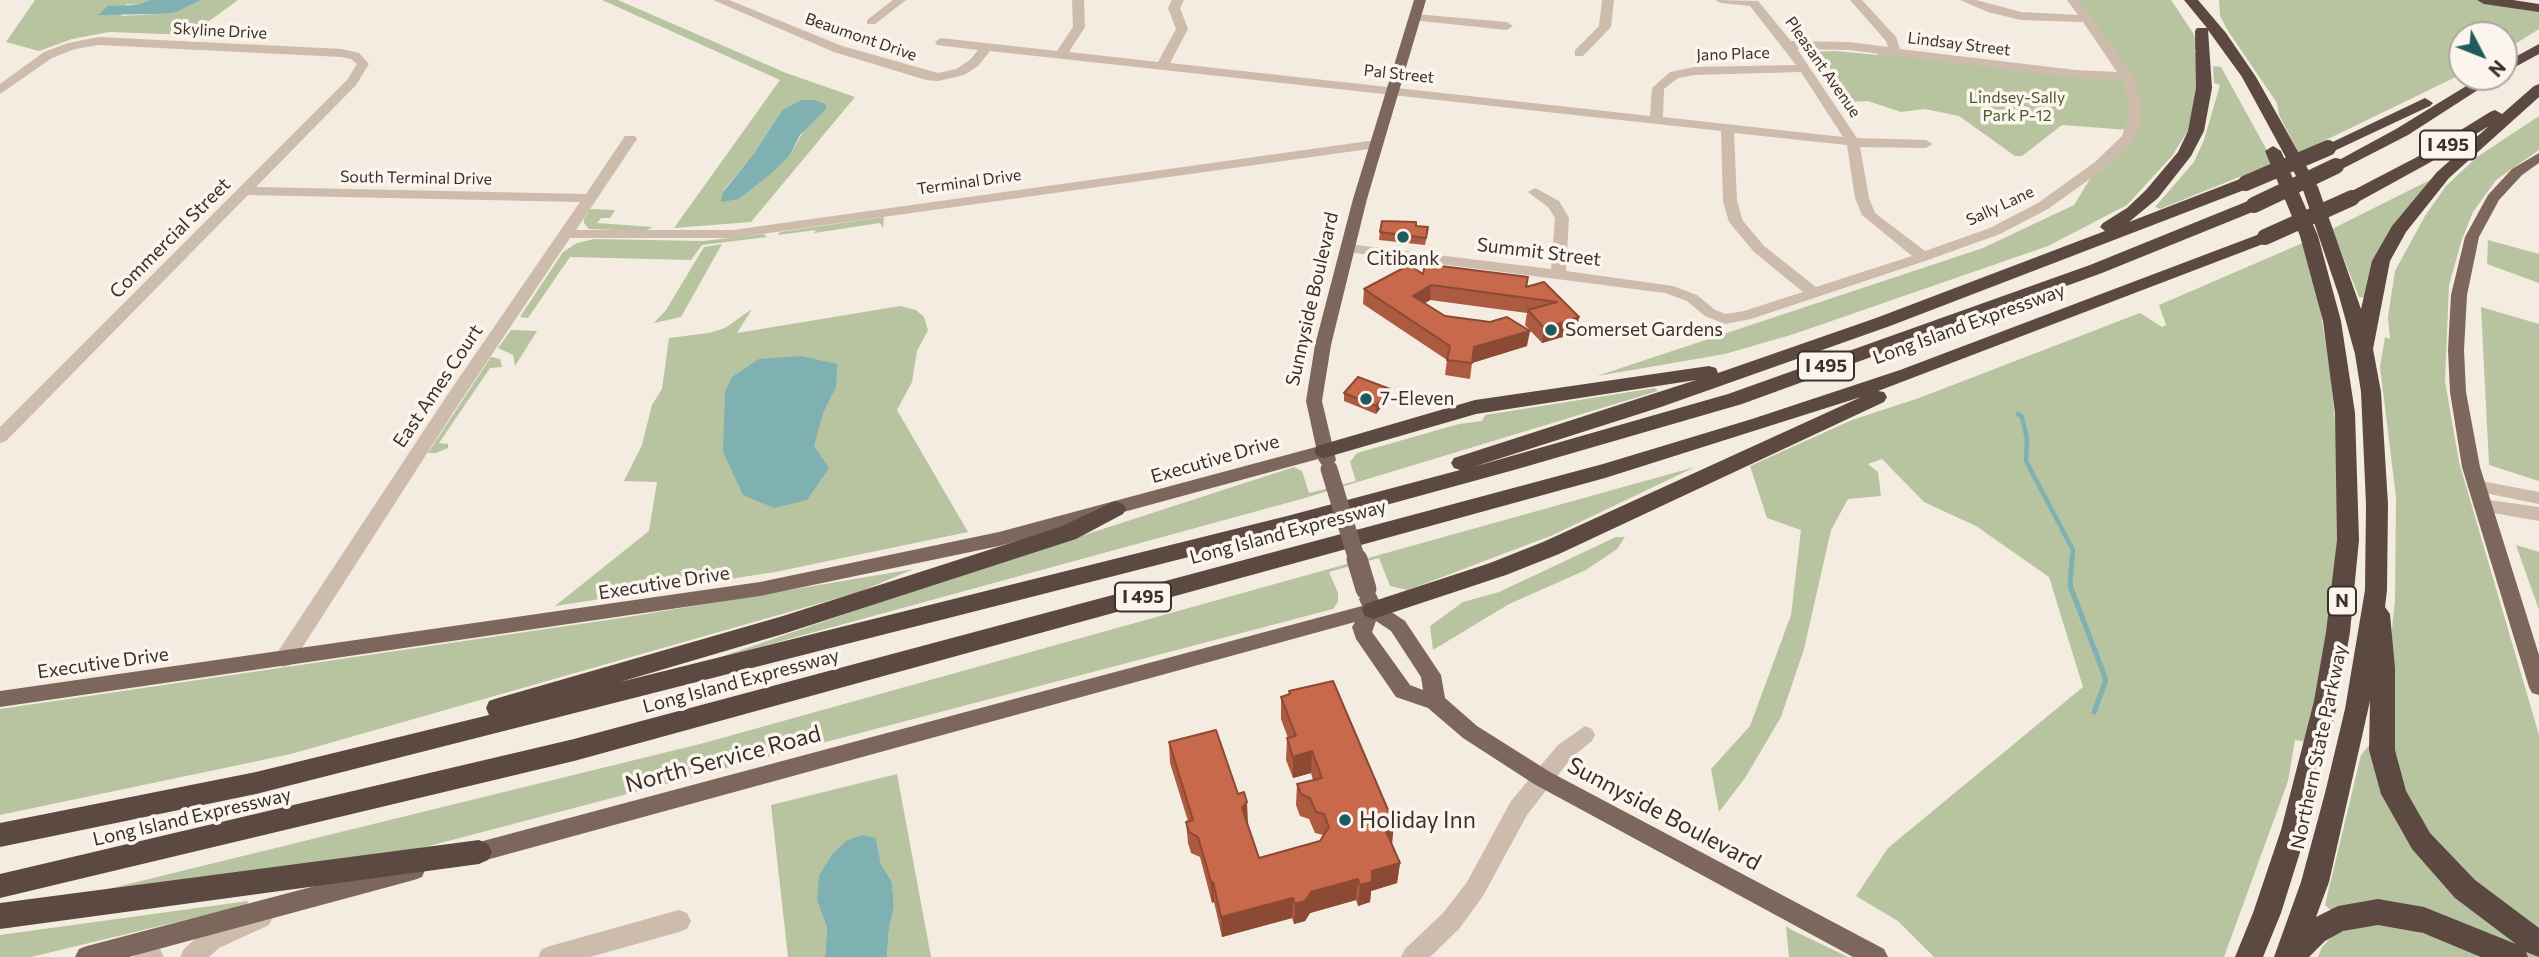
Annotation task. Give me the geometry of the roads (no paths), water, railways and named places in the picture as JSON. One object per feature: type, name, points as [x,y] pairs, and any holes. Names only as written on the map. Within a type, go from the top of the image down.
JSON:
[{"type":"highway","name":"Northern State Parkway","points":[[2179,0],[2235,78],[2268,138],[2301,213],[2332,321],[2345,413],[2348,540],[2338,632],[2326,701],[2294,830],[2267,913],[2249,957]]},
{"type":"highway","name":"Northern State Parkway","points":[[2191,0],[2221,36],[2249,77],[2310,187],[2348,296],[2365,354],[2371,392],[2377,504],[2376,590],[2357,709],[2339,793],[2315,883],[2289,957]]},
{"type":"highway","points":[[2484,0],[2539,8]]},
{"type":"highway","points":[[2213,2],[2221,36]]},
{"type":"highway","points":[[2007,274],[2107,228],[2133,212],[2170,175],[2185,153],[2202,111],[2202,31]]},
{"type":"highway","points":[[2518,59],[2539,48]]},
{"type":"highway","points":[[2365,354],[2372,296],[2381,261],[2398,230],[2443,175],[2539,87]]},
{"type":"highway","name":"Long Island Expressway","points":[[0,886],[348,806],[587,747],[1592,475],[1759,424],[2029,329],[2265,237],[2352,198],[2423,160],[2539,87]]},
{"type":"highway","points":[[1388,496],[1428,473],[1756,368],[1883,322],[2246,183],[2451,91]]},
{"type":"highway","name":"Long Island Expressway","points":[[0,835],[256,783],[1388,496],[1735,399],[2096,269],[2254,205],[2402,132],[2468,91]]},
{"type":"highway","points":[[1373,610],[1498,569],[1551,548],[1740,458],[2029,329]]},
{"type":"highway","points":[[1326,460],[1475,407],[1713,371],[1756,368]]},
{"type":"highway","points":[[256,783],[326,754],[610,677],[783,625],[1068,533],[1115,509]]},
{"type":"highway","points":[[2376,590],[2384,668],[2382,750],[2394,794],[2421,841],[2465,889],[2539,944]]},
{"type":"highway","points":[[0,916],[479,852]]},
{"type":"highway","points":[[2289,957],[2315,932],[2338,919],[2378,912],[2424,920],[2514,957]]},
{"type":"highway","points":[[2510,925],[2539,939]]},
{"type":"main road","name":"Sunnyside Boulevard","points":[[1420,0],[1376,144],[1348,248],[1317,373],[1314,401],[1326,460],[1373,610],[1362,627],[1363,634],[1403,691],[1436,702],[1470,732],[1542,778],[1876,957]]},
{"type":"main road","points":[[2539,157],[2517,172],[2487,207],[2472,237],[2463,271],[2456,321],[2458,392],[2476,486],[2539,687]]},
{"type":"main road","name":"Executive Drive","points":[[0,699],[760,589],[932,555],[1326,460]]},
{"type":"main road","points":[[1373,610],[1398,626],[1405,636],[1431,675],[1436,702]]},
{"type":"main road","name":"North Service Road","points":[[87,957],[1373,610]]},
{"type":"street","name":"Beaumont Drive","points":[[719,0],[838,49],[926,76],[948,75],[965,70],[987,47]]},
{"type":"street","points":[[736,6],[749,0]]},
{"type":"street","points":[[871,22],[900,0]]},
{"type":"street","points":[[1061,55],[1079,27],[1078,0]]},
{"type":"street","points":[[1161,66],[1182,29],[1174,8],[1178,0]]},
{"type":"street","points":[[1579,53],[1605,27],[1608,0]]},
{"type":"street","points":[[1721,0],[1753,2]]},
{"type":"street","points":[[1856,0],[1892,40],[1895,51]]},
{"type":"street","points":[[1966,0],[1992,10],[2021,16],[2086,19]]},
{"type":"street","name":"Sally Lane","points":[[1717,317],[1725,319],[1746,316],[1995,231],[2081,181],[2112,155],[2128,137],[2136,115],[2135,94],[2127,76],[2073,0]]},
{"type":"street","name":"Pleasant Avenue","points":[[1753,2],[1788,45],[1853,142],[1865,208],[1877,223],[1923,257]]},
{"type":"street","points":[[1415,18],[1507,26]]},
{"type":"street","name":"Skyline Drive","points":[[0,90],[48,55],[72,46],[119,41],[322,52],[355,56],[363,64]]},
{"type":"street","name":"Pal Street","points":[[941,42],[1853,142],[1926,144]]},
{"type":"street","name":"Lindsay Street","points":[[1788,45],[1827,45],[1895,51],[2075,74],[2127,76]]},
{"type":"street","name":"Commercial Street","points":[[0,436],[352,82],[363,64]]},
{"type":"street","name":"Jano Place","points":[[1656,120],[1658,88],[1674,75],[1695,71],[1804,68]]},
{"type":"street","points":[[1727,128],[1730,201],[1736,222],[1759,248],[1814,293]]},
{"type":"street","name":"East Ames Court","points":[[284,659],[454,398],[630,139]]},
{"type":"street","name":"Terminal Drive","points":[[566,234],[733,234],[1376,144]]},
{"type":"street","name":"South Terminal Drive","points":[[243,191],[590,198]]},
{"type":"street","points":[[1535,192],[1554,204],[1562,219],[1558,274]]},
{"type":"street","name":"Summit Street","points":[[1348,248],[1680,292],[1717,317]]},
{"type":"street","points":[[2476,486],[2539,498]]},
{"type":"street","points":[[2482,505],[2539,514]]},
{"type":"street","points":[[1413,957],[1451,921],[1467,900],[1519,808],[1565,751],[1585,735]]},
{"type":"street","points":[[192,957],[211,940],[291,904]]},
{"type":"street","points":[[550,957],[679,921]]},
{"type":"street","points":[[146,957],[152,957]]},
{"type":"water","points":[[150,0],[201,0],[176,12],[98,15],[108,6],[136,5]]},
{"type":"water","points":[[801,100],[814,100],[825,104],[826,109],[800,135],[790,155],[774,171],[739,199],[721,202],[723,192],[755,152],[782,110]]},
{"type":"water","points":[[801,356],[837,364],[836,387],[823,413],[814,446],[829,468],[807,500],[774,508],[743,495],[723,452],[725,392],[732,377],[759,359]]},
{"type":"water","points":[[862,835],[876,838],[881,864],[892,882],[894,907],[887,957],[825,957],[827,928],[817,901],[819,876],[833,853],[846,841]]},
{"type":"waterway","points":[[2018,414],[2022,417],[2027,439],[2026,461],[2073,550],[2072,560]]},
{"type":"waterway","points":[[2072,559],[2070,585],[2106,680],[2094,712]]},
{"type":"place","name":"Citibank","points":[[1403,237]]},
{"type":"place","name":"Somerset Gardens","points":[[1551,330]]},
{"type":"place","name":"7-Eleven","points":[[1366,399]]},
{"type":"place","name":"Holiday Inn","points":[[1345,820]]},
{"type":"park label","name":"Lindsey-Sally Park P-12","points":[[2017,107]]}]
